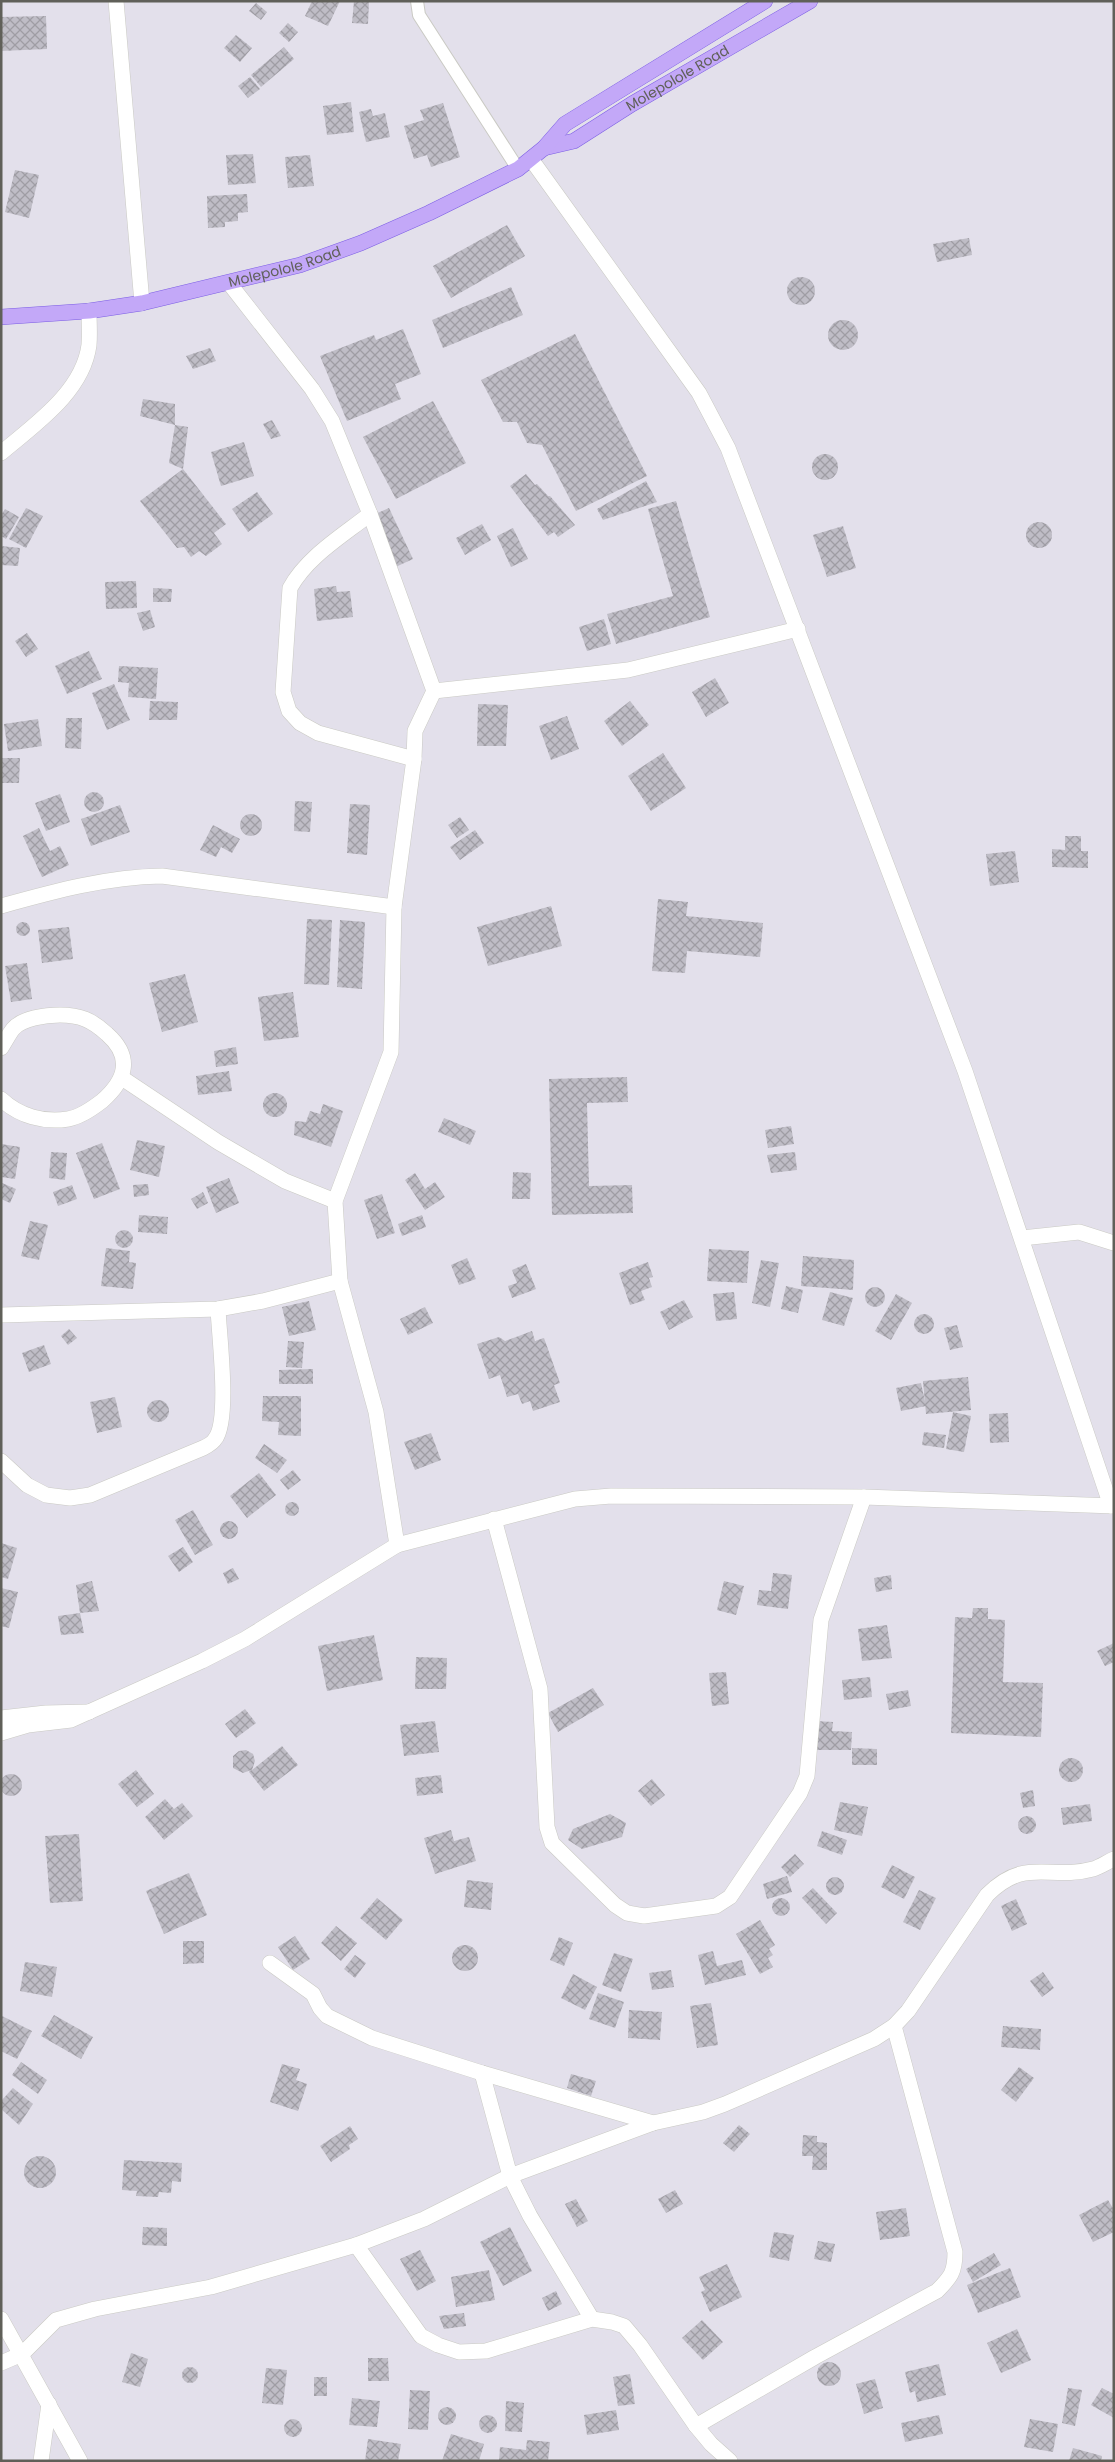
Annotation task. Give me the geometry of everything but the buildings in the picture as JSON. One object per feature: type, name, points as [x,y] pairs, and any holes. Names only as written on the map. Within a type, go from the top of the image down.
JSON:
[{"type":"main road","name":"Molepolole Road","points":[[1,317],[89,311],[142,303],[300,265],[361,243],[429,213],[518,168],[544,148],[566,124],[765,1]]},
{"type":"main road","name":"Molepolole Road","points":[[544,148],[574,141],[632,104],[810,1]]},
{"type":"street","points":[[116,1],[142,303]]},
{"type":"street","points":[[1,1733],[28,1725],[71,1720],[202,1661],[244,1639],[397,1544],[575,1499],[611,1496],[864,1497],[1112,1506],[964,1071],[728,448],[714,419],[698,393],[531,159]]},
{"type":"street","points":[[229,283],[312,389],[332,421],[370,514],[434,691],[415,731],[414,760],[394,907],[391,1052],[334,1201],[340,1281],[376,1412],[397,1544]]},
{"type":"street","points":[[1,453],[52,409],[70,388],[82,368],[89,346],[89,311]]},
{"type":"street","points":[[370,514],[309,563],[297,576],[290,588],[283,692],[289,711],[300,724],[318,733],[414,760]]},
{"type":"street","points":[[434,691],[628,670],[798,629]]},
{"type":"street","points":[[1,906],[87,883],[126,876],[162,876],[394,907]]},
{"type":"street","points":[[1,1048],[14,1027],[31,1019],[51,1015],[76,1015],[94,1022],[112,1038],[122,1052],[122,1078],[112,1092],[93,1108],[70,1119],[49,1120],[28,1116],[12,1109],[1,1099]]},
{"type":"street","points":[[122,1078],[177,1117],[234,1152],[285,1181],[334,1201]]},
{"type":"street","points":[[1022,1238],[1079,1232],[1114,1243]]},
{"type":"street","points":[[1,1315],[218,1309],[263,1301],[340,1281]]},
{"type":"street","points":[[1,1461],[27,1485],[46,1495],[70,1498],[90,1495],[203,1448],[216,1439],[222,1425],[223,1402],[218,1309]]},
{"type":"street","points":[[494,1519],[540,1689],[547,1827],[552,1843],[614,1905],[627,1913],[644,1916],[716,1906],[730,1897],[800,1793],[807,1776],[821,1620],[864,1497]]},
{"type":"street","points":[[1,1718],[46,1713],[89,1712]]},
{"type":"street","points":[[1,2363],[22,2354],[56,2320],[96,2309],[211,2287],[356,2244],[424,2219],[510,2176],[653,2123],[703,2112],[725,2104],[874,2039],[894,2026],[908,2011],[987,1895],[1000,1882],[1018,1874],[1033,1871],[1093,1869],[1114,1859]]},
{"type":"street","points":[[270,1963],[313,1994],[320,2008],[341,2024],[372,2038],[482,2073],[653,2123]]},
{"type":"street","points":[[696,2426],[815,2357],[937,2291],[948,2280],[955,2268],[955,2252],[894,2026]]},
{"type":"street","points":[[482,2073],[510,2176],[530,2216],[592,2319]]},
{"type":"street","points":[[356,2244],[421,2336],[438,2345],[459,2352],[486,2351],[592,2319],[624,2326],[640,2345],[696,2426],[711,2444],[730,2461]]},
{"type":"street","points":[[1,2319],[80,2461]]},
{"type":"street","points":[[41,2461],[49,2404]]},
{"type":"lane","points":[[417,1],[419,15],[518,168]]}]
